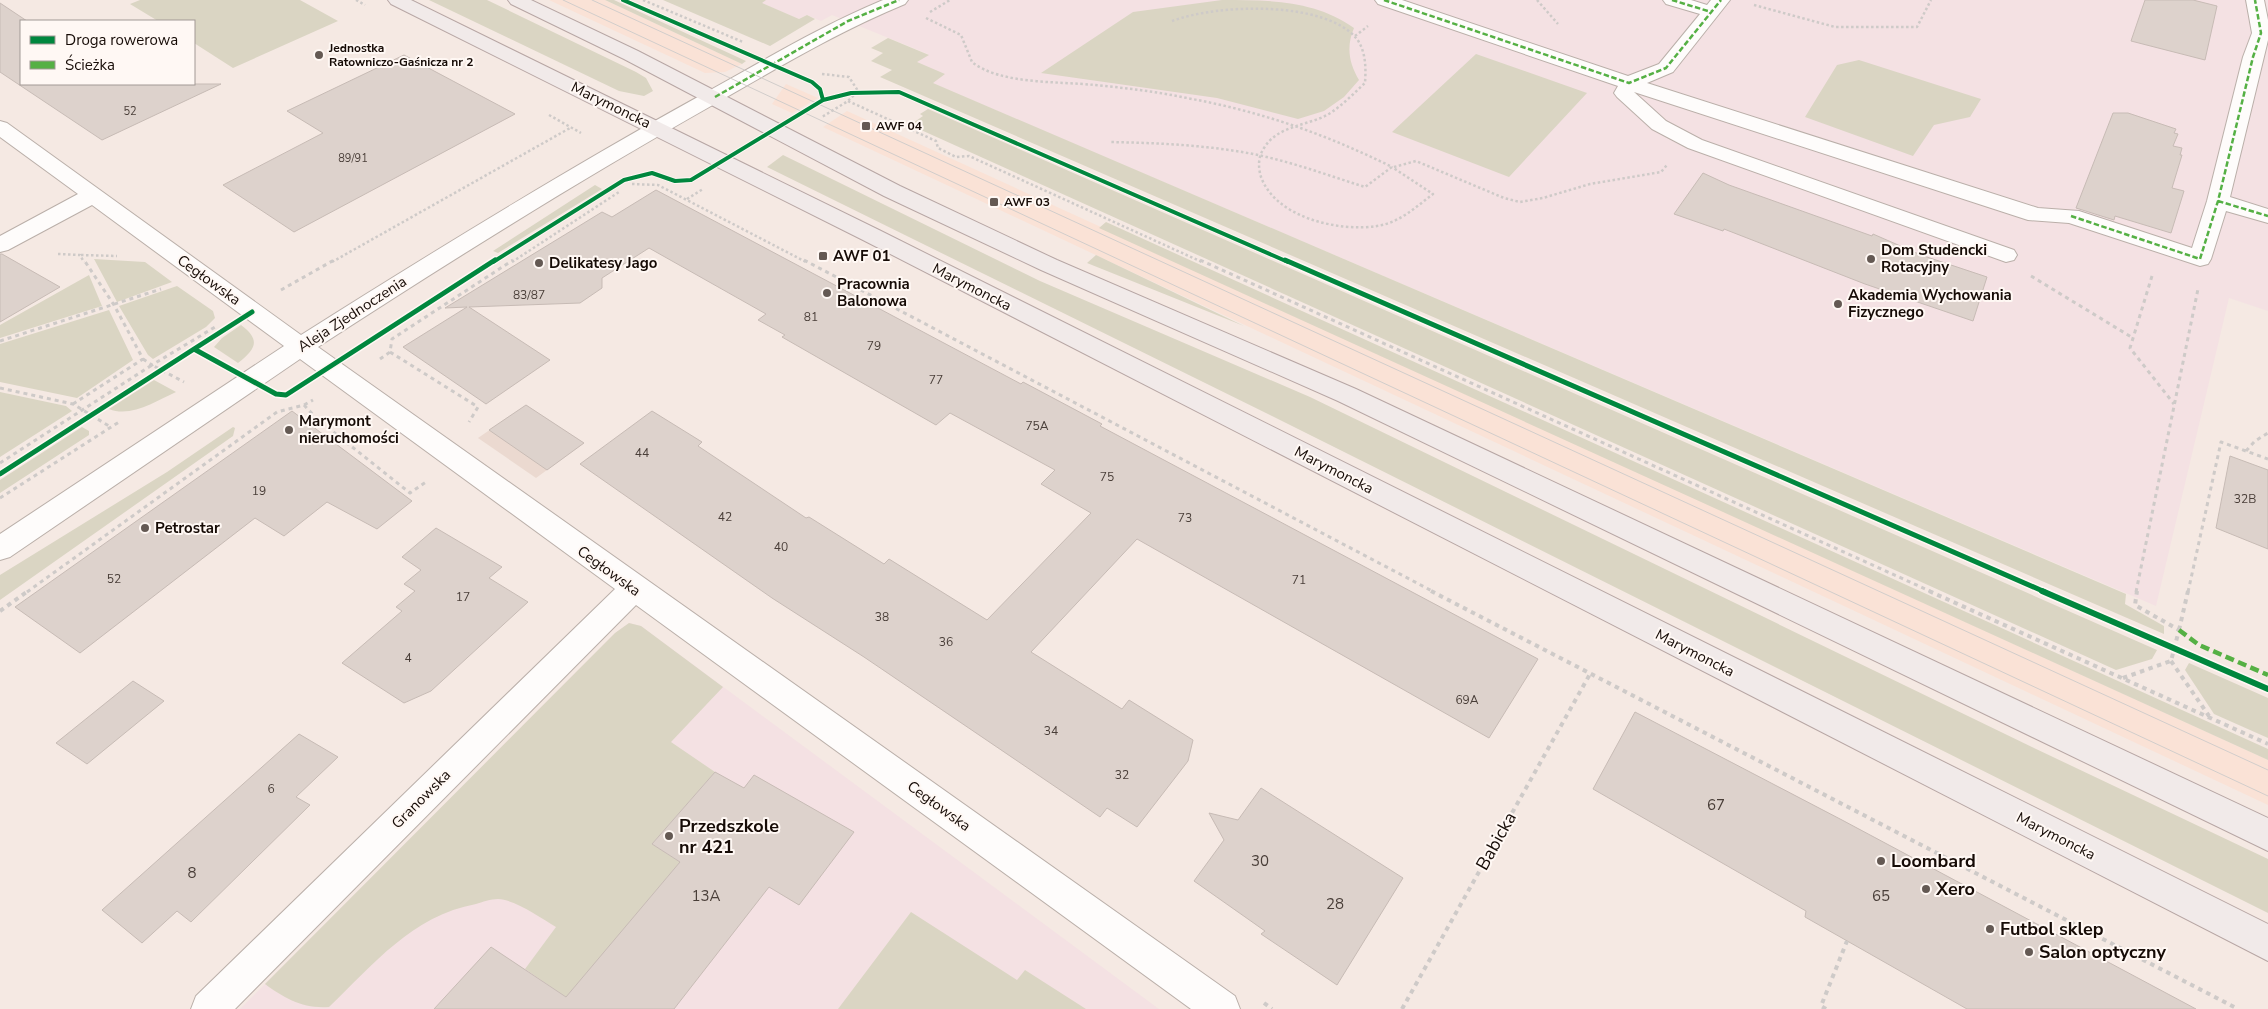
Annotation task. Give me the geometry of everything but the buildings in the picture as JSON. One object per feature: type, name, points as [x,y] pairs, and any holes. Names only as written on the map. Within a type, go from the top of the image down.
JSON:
[{"type":"main road","name":"Marymoncka","points":[[397,0],[657,128],[2268,943]]},
{"type":"main road","points":[[517,0],[631,54],[884,187],[1049,266],[1339,391],[2268,835]]},
{"type":"street","name":"Aleja Zjednoczenia","points":[[0,549],[300,347],[427,266],[657,128],[715,98],[848,21],[899,0]]},
{"type":"street","points":[[1384,0],[1629,83],[2036,215],[2071,216],[2200,259],[2218,201],[2253,57],[2261,33],[2255,0]]},
{"type":"street","points":[[1672,0],[1716,6]]},
{"type":"street","points":[[1716,6],[1666,68],[1629,83],[1624,93],[1659,125],[1690,141],[2006,255]]},
{"type":"street","name":"Cegłowska","points":[[0,127],[634,589],[1222,1009]]},
{"type":"street","points":[[0,245],[92,195]]},
{"type":"street","points":[[2218,201],[2268,216]]},
{"type":"street","name":"Granowska","points":[[208,1009],[634,589]]},
{"type":"path","points":[[643,0],[748,44]]},
{"type":"path","points":[[1753,5],[1835,27],[1917,27],[1930,0]]},
{"type":"path","points":[[1172,21],[1190,11]]},
{"type":"path","points":[[922,17],[950,28],[961,35],[966,55],[975,65],[992,71],[1033,81],[1076,83],[1226,104],[1300,125],[1349,145],[1392,167],[1433,194],[1397,218],[1378,226],[1356,226],[1326,222],[1296,213],[1269,194],[1257,170],[1265,145],[1286,130],[1300,125],[1327,115],[1365,83],[1366,62],[1359,41],[1346,26],[1316,11]]},
{"type":"path","points":[[858,91],[848,101],[936,141],[938,148],[956,157],[969,156],[2268,744]]},
{"type":"path","points":[[849,92],[866,91]]},
{"type":"path","points":[[0,463],[152,365],[246,308],[293,284],[570,127]]},
{"type":"path","points":[[1109,142],[1177,144],[1260,156],[1365,187],[1392,167],[1416,161],[1504,198],[1520,202],[1543,198],[1590,184],[1662,172],[1690,141]]},
{"type":"path","points":[[632,180],[658,185],[687,199],[1590,674],[2238,1009]]},
{"type":"path","points":[[53,253],[118,256]]},
{"type":"path","points":[[524,253],[530,256]]},
{"type":"path","points":[[80,255],[114,305],[143,359],[252,419],[277,412]]},
{"type":"path","points":[[2006,255],[2036,280],[2133,338]]},
{"type":"path","points":[[2154,267],[2130,348],[2175,405]]},
{"type":"path","points":[[2178,630],[2135,604],[2135,598],[2200,282]]},
{"type":"path","points":[[0,341],[164,288]]},
{"type":"path","points":[[73,404],[143,359]]},
{"type":"path","points":[[153,375],[170,364]]},
{"type":"path","points":[[0,388],[73,404],[109,426]]},
{"type":"path","points":[[304,405],[317,419],[410,493],[433,476]]},
{"type":"path","points":[[82,421],[98,410]]},
{"type":"path","points":[[2246,451],[2255,441],[2268,433]]},
{"type":"path","points":[[2123,678],[2171,661],[2176,650],[2178,630],[2221,442],[2268,460]]},
{"type":"path","points":[[2166,646],[2184,654]]},
{"type":"path","points":[[2171,661],[2210,718]]},
{"type":"path","points":[[1826,1009],[1821,1006],[1847,941]]},
{"type":"shaded area","points":[[140,0],[300,0],[338,21],[233,68],[195,44],[195,20],[156,20],[130,4]]},
{"type":"shaded area","points":[[429,0],[487,0],[636,72],[646,78],[653,91],[644,96],[619,91]]},
{"type":"shaded area","points":[[549,0],[605,0],[742,64],[725,72],[705,73]]},
{"type":"shaded area","points":[[605,0],[614,0],[746,61],[742,64]]},
{"type":"shaded area","points":[[663,0],[766,0],[762,3],[799,19],[807,15],[815,19],[770,46]]},
{"type":"shaded area","name":"Akademia Wychowania Fizycznego","points":[[742,0],[2268,0],[2268,311],[2229,298],[2156,606],[932,83],[917,62],[928,54],[832,15],[821,21],[807,15],[799,19],[761,3]]},
{"type":"shaded area","points":[[1222,0],[1274,1],[1307,7],[1339,19],[1354,28],[1349,48],[1351,61],[1359,80],[1344,97],[1324,111],[1298,119],[1217,98],[1041,73],[1133,12]]},
{"type":"shaded area","points":[[888,38],[929,55],[917,62],[945,74],[933,83],[2126,594],[2125,604],[2164,626],[2164,634],[880,77],[892,70],[871,61],[883,53],[871,48]]},
{"type":"shaded area","points":[[1476,54],[1587,93],[1509,177],[1392,132]]},
{"type":"shaded area","points":[[1859,60],[1981,99],[1970,117],[1934,125],[1913,156],[1805,117],[1837,65]]},
{"type":"shaded area","points":[[786,84],[818,98],[792,113],[772,104]]},
{"type":"shaded area","points":[[928,109],[2157,650],[2152,659],[2116,670],[910,125],[923,116],[920,114]]},
{"type":"shaded area","points":[[847,111],[2268,760],[2268,805],[823,127]]},
{"type":"shaded area","points":[[783,155],[1040,281],[1310,397],[2034,748],[2268,859],[2268,913],[1282,421],[767,167]]},
{"type":"shaded area","points":[[595,185],[602,189],[498,253],[493,251]]},
{"type":"shaded area","points":[[1106,222],[2268,749],[2268,760],[1099,228]]},
{"type":"shaded area","points":[[1096,255],[1244,326],[1087,263]]},
{"type":"shaded area","points":[[94,259],[145,262],[172,282],[117,302]]},
{"type":"shaded area","points":[[89,275],[102,306],[0,338],[0,325]]},
{"type":"shaded area","points":[[177,286],[213,311],[215,318],[206,327],[153,359],[148,355],[119,306]]},
{"type":"shaded area","points":[[109,310],[133,360],[77,398],[0,382],[0,344]]},
{"type":"shaded area","points":[[241,325],[252,335],[254,344],[249,353],[238,363],[214,347],[222,338]]},
{"type":"shaded area","points":[[154,380],[176,392],[135,410],[117,411],[109,409]]},
{"type":"shaded area","points":[[0,392],[66,406],[72,411],[0,457]]},
{"type":"shaded area","points":[[526,405],[584,443],[536,478],[478,438]]},
{"type":"shaded area","points":[[82,427],[89,431],[89,435],[0,493],[0,480]]},
{"type":"shaded area","points":[[233,427],[235,428],[233,436],[0,600],[0,575],[167,472]]},
{"type":"shaded area","name":"Przedszkole nr 421","points":[[629,623],[641,626],[1159,1009],[240,1009],[615,633]]},
{"type":"shaded area","points":[[629,623],[641,626],[723,687],[671,742],[715,772],[652,844],[680,862],[567,998],[525,969],[556,927],[520,906],[498,899],[453,910],[432,919],[413,931],[378,959],[329,1007],[302,1004],[279,994],[265,984],[615,633]]},
{"type":"shaded area","points":[[2189,663],[2268,698],[2268,738],[2214,714],[2185,670]]},
{"type":"shaded area","points":[[911,912],[1017,980],[1025,970],[1086,1009],[838,1009]]},
{"type":"tram line","points":[[563,0],[2268,796]]},
{"type":"tram line","points":[[592,0],[2268,770]]},
{"type":"marked path","points":[[715,97],[848,21],[899,0]]},
{"type":"marked path","points":[[1384,0],[1629,83],[1666,68],[1721,0]]},
{"type":"marked path","points":[[1672,0],[1711,12]]},
{"type":"marked path","points":[[2071,216],[2200,259],[2218,201],[2253,57],[2261,33],[2255,0]]},
{"type":"marked path","points":[[2218,201],[2268,216]]},
{"type":"marked path","points":[[2179,630],[2199,645],[2268,675]]},
{"type":"cycle path","points":[[623,0],[812,82],[820,89],[823,100]]},
{"type":"cycle path","points":[[0,474],[194,349],[276,394],[286,395],[567,214],[624,180],[652,173],[675,181],[691,180],[823,100],[851,93],[870,91],[899,92],[2268,689]]},
{"type":"cycle path","points":[[194,349],[252,312]]},
{"type":"place","name":"Jednostka Ratowniczo-Gaśnicza nr 2","points":[[319,55]]},
{"type":"place","name":"AWF 04","points":[[866,126]]},
{"type":"place","name":"AWF 03","points":[[994,202]]},
{"type":"place","name":"AWF 01","points":[[823,256]]},
{"type":"place","name":"Dom Studencki Rotacyjny","points":[[1871,259]]},
{"type":"place","name":"Delikatesy Jago","points":[[539,263]]},
{"type":"place","name":"Pracownia Balonowa","points":[[827,293]]},
{"type":"place","name":"Akademia Wychowania Fizycznego","points":[[1838,304]]},
{"type":"place","name":"Marymont nieruchomości","points":[[289,430]]},
{"type":"place","name":"Petrostar","points":[[145,528]]},
{"type":"place","name":"Przedszkole nr 421","points":[[669,836]]},
{"type":"place","name":"Loombard","points":[[1881,861]]},
{"type":"place","name":"Xero","points":[[1926,889]]},
{"type":"place","name":"Futbol sklep","points":[[1990,929]]},
{"type":"place","name":"Salon optyczny","points":[[2029,952]]}]
